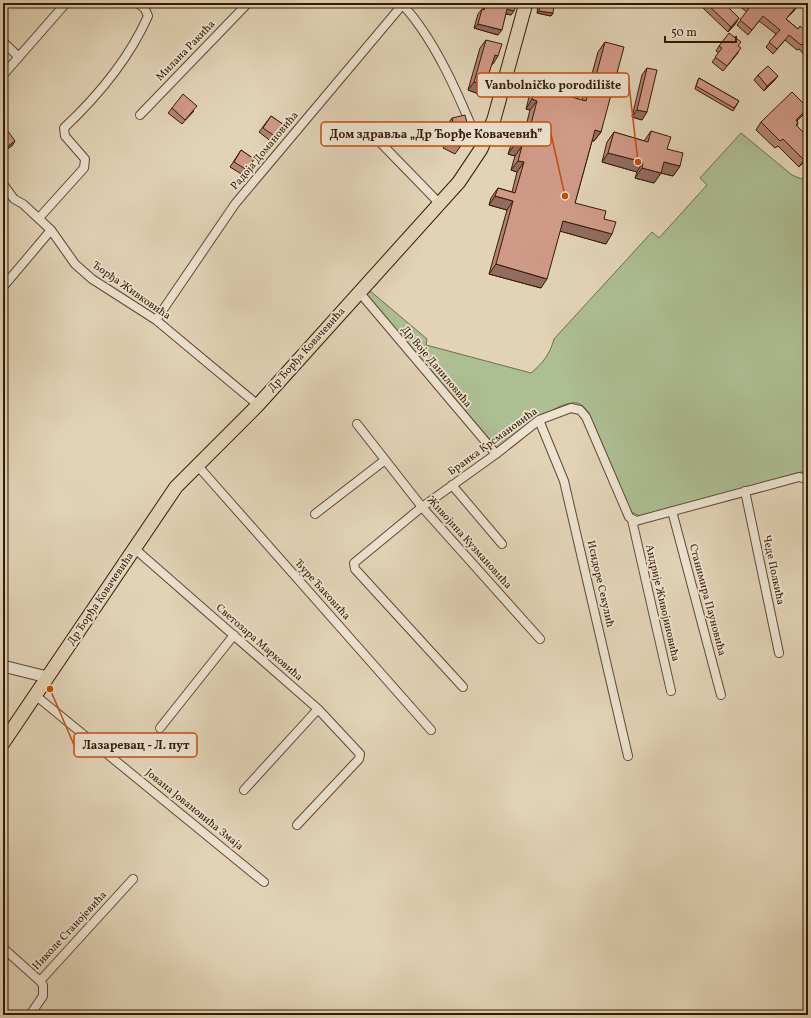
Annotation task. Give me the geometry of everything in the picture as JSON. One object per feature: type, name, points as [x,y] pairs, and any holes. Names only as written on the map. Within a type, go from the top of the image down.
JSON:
[{"type":"main road","name":"Др Ђорђа Ковачевића","points":[[3,743],[176,487],[196,465],[258,405],[459,182],[481,149],[494,119],[526,3]]},
{"type":"street","points":[[3,75],[66,3]]},
{"type":"street","points":[[39,218],[84,168],[85,159],[65,136],[64,128],[89,105],[116,70],[135,40],[148,16],[145,9],[138,3]]},
{"type":"street","name":"Милана Ракића","points":[[140,115],[248,3]]},
{"type":"street","points":[[402,4],[425,32],[454,87],[481,149]]},
{"type":"street","name":"Радоја Домановића","points":[[156,320],[235,204],[402,4]]},
{"type":"street","points":[[3,42],[20,57]]},
{"type":"street","points":[[372,134],[440,204]]},
{"type":"street","name":"Ђорђа Живковића","points":[[3,184],[14,199],[39,218],[50,230],[75,264],[92,279],[156,320],[258,405]]},
{"type":"street","points":[[3,287],[50,230]]},
{"type":"street","name":"Др Воје Даниловића","points":[[360,293],[496,454]]},
{"type":"street","name":"Бранка Крсмановића","points":[[463,687],[355,569],[354,563],[422,507],[496,454],[539,420],[571,408],[580,410],[586,417],[629,517],[632,520]]},
{"type":"street","name":"Исидоре Секулић","points":[[539,420],[564,481],[628,756]]},
{"type":"street","name":"Живојина Кузмановића","points":[[357,424],[422,507],[540,639]]},
{"type":"street","points":[[315,514],[385,460]]},
{"type":"street","name":"Ђуре Ђаковића","points":[[196,465],[431,730]]},
{"type":"street","points":[[632,520],[638,521],[799,477],[808,479]]},
{"type":"street","points":[[452,485],[502,544]]},
{"type":"street","name":"Чеде Полкића","points":[[745,491],[779,653]]},
{"type":"street","name":"Станимира Пауновића","points":[[672,511],[721,695]]},
{"type":"street","name":"Андрије Живојиновића","points":[[632,520],[671,691]]},
{"type":"street","name":"Светозара Марковића","points":[[135,549],[318,709],[360,754],[359,759],[297,825]]},
{"type":"street","points":[[160,728],[234,635]]},
{"type":"street","points":[[3,666],[47,677]]},
{"type":"street","name":"Јована Јовановића Змаја","points":[[35,695],[264,882]]},
{"type":"street","points":[[244,790],[318,709]]},
{"type":"street","name":"Николе Станојевића","points":[[3,948],[40,981],[132,879]]},
{"type":"street","points":[[30,1015],[43,996],[43,985],[40,981]]},
{"type":"green space","points":[[741,133],[792,175],[801,179],[808,174],[808,474],[801,472],[640,516],[631,512],[588,412],[582,405],[577,403],[569,403],[559,407],[536,420],[498,449],[365,294],[369,290],[427,339],[426,345],[531,373],[546,358],[554,339],[652,232],[659,238],[707,185],[700,178]]},
{"type":"building","points":[[486,3],[516,3],[514,11],[507,9],[502,30],[478,24],[482,9],[484,10]]},
{"type":"building","points":[[707,3],[724,3],[739,18],[731,27]]},
{"type":"building","points":[[745,3],[794,3],[797,6],[786,19],[798,29],[800,26],[808,33],[808,51],[802,44],[801,45],[789,35],[777,49],[769,42],[780,30],[763,16],[752,30],[740,20],[750,7]]},
{"type":"building","points":[[540,4],[554,6],[553,13],[539,11]]},
{"type":"building","points":[[729,33],[741,42],[738,46],[741,48],[727,66],[715,57],[722,48],[719,46]]},
{"type":"building","points":[[486,40],[502,44],[498,56],[495,55],[485,85],[474,82]]},
{"type":"building","points":[[605,42],[624,47],[601,132],[595,130],[575,203],[606,211],[604,219],[616,222],[612,234],[563,221],[547,279],[496,264],[513,201],[495,196],[498,188],[515,193],[524,162],[518,161],[522,146],[515,144],[518,132],[528,135],[537,101],[532,99],[536,87],[586,101],[591,82],[594,83]]},
{"type":"building","points":[[768,66],[778,76],[767,86],[758,75]]},
{"type":"building","points":[[647,68],[657,70],[647,112],[637,110]]},
{"type":"building","points":[[699,78],[739,101],[734,108],[696,86]]},
{"type":"building","points":[[792,92],[808,108],[796,120],[798,123],[796,125],[808,137],[808,155],[804,160],[783,139],[780,141],[761,122]]},
{"type":"building","points":[[183,94],[197,106],[185,120],[172,108]]},
{"type":"building","points":[[465,115],[468,126],[468,134],[460,147],[448,140],[455,129],[452,118]]},
{"type":"building","points":[[271,116],[284,125],[276,137],[263,128]]},
{"type":"building","points":[[7,130],[15,141],[3,150],[3,134]]},
{"type":"building","points":[[651,131],[671,137],[667,149],[683,153],[680,166],[664,162],[661,173],[642,168],[643,162],[608,153],[614,132],[648,142]]},
{"type":"building","points":[[241,150],[254,159],[247,170],[234,162]]},
{"type":"place","name":"Vanbolničko porodilište","points":[[638,162]]},
{"type":"place","name":"Дом здравља „Др Ђорђе Ковачевић”","points":[[565,196]]},
{"type":"place","name":"Лазаревац - Л. пут","points":[[50,689]]}]
